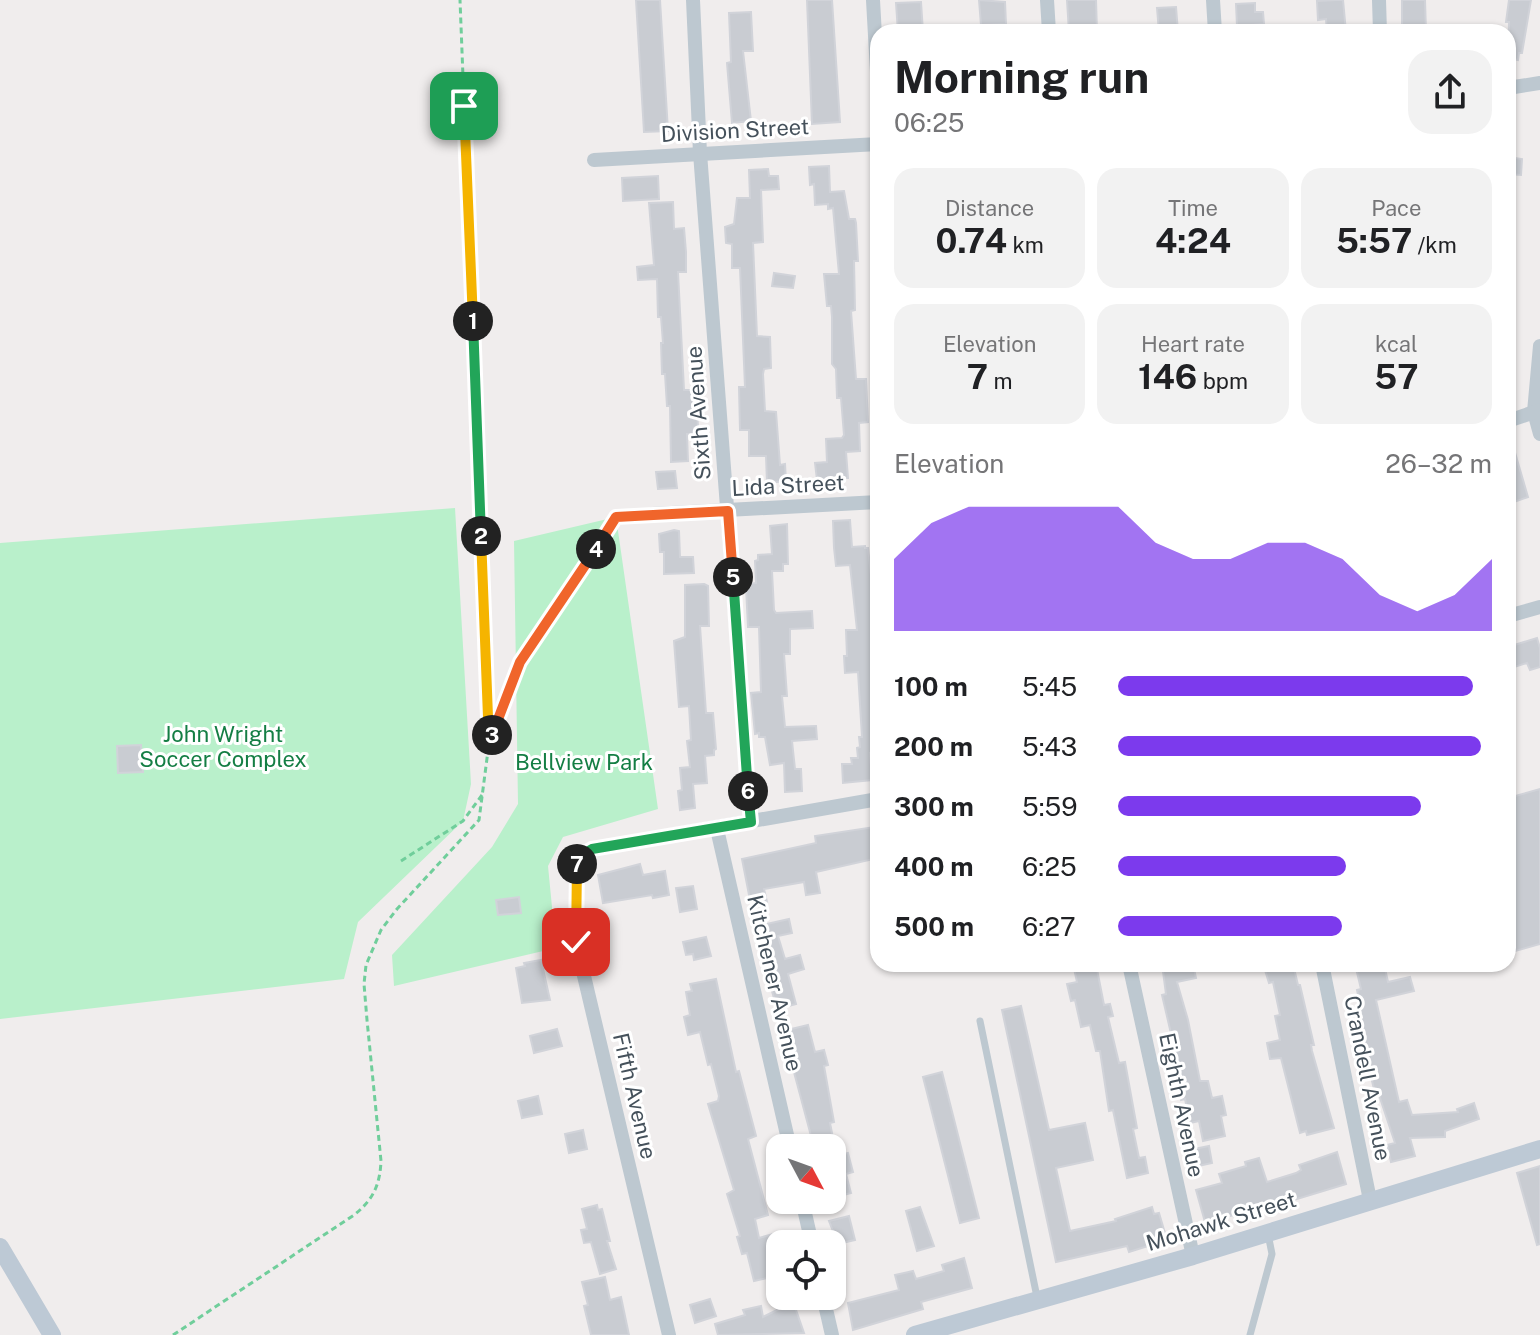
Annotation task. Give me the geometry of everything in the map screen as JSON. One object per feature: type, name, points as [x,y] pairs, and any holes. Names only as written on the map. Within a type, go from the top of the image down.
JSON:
[{"type":"street","name":"Sixth Avenue","points":[[693,0],[700,153],[751,822]]},
{"type":"street","points":[[873,0],[874,24]]},
{"type":"street","points":[[1047,0],[1048,24]]},
{"type":"street","points":[[1213,0],[1214,24]]},
{"type":"street","points":[[1379,0],[1380,24]]},
{"type":"street","points":[[1516,87],[1540,83]]},
{"type":"street","name":"Division Street","points":[[594,160],[870,144]]},
{"type":"street","points":[[1540,346],[1537,411],[1540,434]]},
{"type":"street","points":[[1516,418],[1537,411]]},
{"type":"street","name":"Lida Street","points":[[653,514],[870,502]]},
{"type":"street","points":[[1516,614],[1540,607]]},
{"type":"street","points":[[717,829],[870,800]]},
{"type":"street","name":"Fifth Avenue","points":[[669,1335],[576,942],[576,866],[580,856],[592,849],[717,829]]},
{"type":"street","name":"Kitchener Avenue","points":[[717,829],[787,1134]]},
{"type":"street","name":"Eighth Avenue","points":[[1131,972],[1193,1256]]},
{"type":"street","name":"Crandell Avenue","points":[[1324,972],[1370,1200]]},
{"type":"street","name":"Mohawk Street","points":[[915,1335],[1193,1256],[1540,1149]]},
{"type":"street","points":[[0,1247],[52,1335]]},
{"type":"street","points":[[826,1310],[832,1335]]},
{"type":"lane","points":[[980,1021],[1038,1300]]},
{"type":"lane","points":[[1250,1335],[1272,1254],[1268,1232]]},
{"type":"path","points":[[173,1335],[354,1215],[371,1198],[381,1176],[381,1161],[364,984],[366,965],[381,930],[397,909],[479,820],[489,743],[460,0]]},
{"type":"path","points":[[489,743],[520,662],[616,517],[653,514]]},
{"type":"path","points":[[401,861],[463,821],[484,792]]},
{"type":"green space","name":"John Wright Soccer Complex","points":[[455,508],[471,784],[463,821],[358,922],[344,979],[0,1019],[0,543]]},
{"type":"green space","name":"Bellview Park","points":[[616,517],[658,809],[563,837],[548,866],[556,948],[394,986],[392,955],[492,847],[518,804],[514,541]]},
{"type":"building","points":[[636,0],[660,0],[668,131],[644,132]]},
{"type":"building","points":[[807,0],[832,0],[840,122],[812,124]]},
{"type":"building","points":[[979,0],[1005,2],[1006,24],[981,24]]},
{"type":"building","points":[[1067,0],[1096,0],[1097,24],[1068,24]]},
{"type":"building","points":[[1343,0],[1345,24],[1326,24],[1326,19],[1318,20],[1317,1]]},
{"type":"building","points":[[1402,0],[1425,0],[1426,24],[1402,24]]},
{"type":"building","points":[[1509,0],[1531,0],[1522,53],[1519,53],[1518,60],[1516,24],[1506,22]]},
{"type":"building","points":[[921,2],[922,24],[897,24],[896,3]]},
{"type":"building","points":[[1255,3],[1255,12],[1263,12],[1264,24],[1237,24],[1236,4]]},
{"type":"building","points":[[1176,7],[1177,24],[1158,24],[1157,8]]},
{"type":"building","points":[[751,12],[753,51],[743,51],[751,121],[732,123],[727,63],[731,62],[729,13]]},
{"type":"building","points":[[1516,158],[1522,159],[1521,175],[1516,175]]},
{"type":"building","points":[[829,166],[830,192],[844,191],[849,219],[855,219],[856,223],[858,261],[854,261],[855,310],[851,311],[856,379],[866,379],[868,422],[859,423],[860,451],[846,452],[848,478],[831,483],[830,479],[817,480],[815,463],[827,462],[826,439],[842,438],[844,435],[841,398],[837,398],[836,369],[832,364],[832,317],[831,306],[827,306],[824,274],[839,274],[833,208],[828,209],[828,204],[815,205],[809,167]]},
{"type":"building","points":[[768,169],[769,176],[778,176],[779,189],[761,190],[763,242],[753,243],[757,336],[770,337],[771,368],[764,369],[763,374],[765,411],[776,412],[780,465],[785,464],[786,481],[767,483],[766,456],[749,456],[749,430],[740,430],[739,387],[745,387],[740,268],[732,268],[732,244],[726,243],[725,227],[734,224],[737,198],[750,198],[749,170]]},
{"type":"building","points":[[658,176],[659,199],[623,201],[622,178]]},
{"type":"building","points":[[673,202],[674,229],[684,228],[686,252],[686,272],[678,272],[684,390],[693,390],[693,395],[696,394],[698,427],[694,428],[695,434],[687,434],[688,461],[671,462],[670,406],[667,406],[665,374],[662,374],[663,343],[661,317],[658,317],[657,279],[638,280],[637,267],[654,265],[649,203]]},
{"type":"building","points":[[774,273],[795,276],[793,288],[772,286]]},
{"type":"building","points":[[1516,456],[1528,497],[1516,501]]},
{"type":"building","points":[[675,471],[677,488],[658,489],[656,472]]},
{"type":"building","points":[[850,520],[852,547],[868,548],[870,566],[870,780],[843,783],[842,764],[852,764],[851,758],[858,758],[859,737],[862,737],[858,672],[845,673],[846,630],[857,630],[850,565],[836,566],[833,521]]},
{"type":"building","points":[[787,524],[788,564],[783,564],[783,571],[772,571],[774,610],[776,613],[812,611],[813,628],[790,629],[790,654],[784,654],[787,696],[782,696],[785,727],[816,726],[817,739],[792,741],[795,769],[801,769],[802,791],[785,792],[784,763],[770,765],[765,737],[755,734],[751,693],[761,692],[759,627],[748,627],[746,587],[756,583],[755,561],[758,555],[772,554],[770,526]]},
{"type":"building","points":[[679,531],[680,557],[693,557],[694,573],[664,574],[664,552],[660,552],[659,534]]},
{"type":"building","points":[[685,585],[708,586],[709,626],[700,626],[706,713],[713,713],[716,749],[714,755],[705,756],[707,783],[693,784],[695,808],[680,810],[680,768],[690,767],[687,741],[691,740],[689,706],[679,707],[674,641],[685,637]]},
{"type":"building","points":[[1537,638],[1540,667],[1530,670],[1527,663],[1516,666],[1516,645]]},
{"type":"building","points":[[141,745],[143,772],[118,773],[117,746]]},
{"type":"building","points":[[1540,789],[1540,944],[1516,951],[1516,796]]},
{"type":"building","points":[[870,828],[870,860],[816,872],[820,893],[806,895],[804,882],[764,889],[767,902],[751,905],[742,859],[816,843],[815,836]]},
{"type":"building","points":[[640,864],[643,875],[665,871],[669,895],[603,903],[598,875]]},
{"type":"building","points":[[693,886],[697,909],[680,912],[676,888]]},
{"type":"building","points":[[519,897],[521,913],[498,915],[496,900]]},
{"type":"building","points":[[789,919],[792,933],[778,936],[785,959],[800,955],[804,969],[788,974],[796,1004],[777,1009],[770,984],[775,982],[762,925]]},
{"type":"building","points":[[706,937],[711,956],[694,960],[693,954],[686,955],[683,942]]},
{"type":"building","points":[[541,960],[550,1000],[522,1003],[516,968]]},
{"type":"building","points":[[1075,972],[1098,972],[1104,1005],[1110,1004],[1113,1016],[1108,1017],[1119,1063],[1125,1062],[1139,1158],[1145,1157],[1148,1173],[1127,1178],[1113,1110],[1109,1111],[1100,1051],[1096,1051],[1090,1025],[1081,1027],[1075,1000],[1071,1001],[1067,984],[1077,982]]},
{"type":"building","points":[[1163,972],[1195,972],[1196,978],[1177,982],[1200,1081],[1208,1081],[1212,1098],[1222,1096],[1226,1115],[1221,1116],[1225,1136],[1203,1141],[1199,1121],[1190,1123],[1185,1099],[1181,1100],[1178,1086],[1183,1085],[1162,995],[1166,994]]},
{"type":"building","points":[[1266,972],[1295,972],[1314,1045],[1311,1045],[1312,1051],[1334,1128],[1307,1135],[1306,1131],[1300,1133],[1281,1058],[1270,1059],[1267,1043],[1280,1040],[1275,1016],[1280,1015],[1273,982],[1269,983]]},
{"type":"building","points":[[1357,972],[1386,972],[1388,982],[1410,977],[1414,991],[1376,1000],[1399,1102],[1407,1100],[1412,1115],[1458,1112],[1457,1109],[1474,1103],[1479,1119],[1445,1131],[1445,1137],[1410,1138],[1415,1156],[1391,1162],[1387,1145],[1395,1143],[1378,1092],[1375,1093],[1357,1010],[1361,1009],[1357,990],[1361,989]]},
{"type":"building","points":[[716,979],[736,1072],[739,1071],[756,1136],[748,1139],[768,1215],[755,1219],[759,1238],[766,1236],[766,1278],[754,1281],[747,1253],[742,1254],[737,1237],[740,1236],[727,1194],[734,1190],[708,1104],[718,1101],[719,1096],[700,1032],[688,1035],[684,1017],[690,1015],[686,992],[692,991],[690,984]]},
{"type":"building","points":[[1021,1006],[1049,1130],[1085,1123],[1093,1160],[1056,1168],[1070,1231],[1116,1221],[1152,1207],[1154,1214],[1159,1213],[1167,1240],[1129,1252],[1127,1246],[1056,1262],[1002,1010]]},
{"type":"building","points":[[808,1025],[815,1052],[824,1050],[834,1122],[830,1123],[832,1134],[811,1134],[783,1031]]},
{"type":"building","points":[[557,1029],[562,1046],[534,1053],[530,1036]]},
{"type":"building","points":[[942,1072],[979,1218],[960,1223],[923,1077]]},
{"type":"building","points":[[538,1096],[542,1114],[522,1118],[518,1101]]},
{"type":"building","points":[[583,1130],[587,1149],[569,1153],[565,1134]]},
{"type":"building","points":[[1209,1146],[1212,1163],[1198,1166],[1194,1149]]},
{"type":"building","points":[[1337,1152],[1346,1184],[1235,1218],[1234,1215],[1205,1222],[1196,1190],[1222,1183],[1219,1174],[1246,1166],[1245,1162],[1259,1158],[1267,1182],[1296,1173],[1301,1170],[1299,1165]]},
{"type":"building","points":[[846,1154],[853,1172],[846,1174]]},
{"type":"building","points":[[1540,1166],[1540,1244],[1537,1245],[1517,1173]]},
{"type":"building","points":[[846,1174],[851,1193],[846,1194]]},
{"type":"building","points":[[597,1205],[598,1210],[602,1209],[610,1241],[607,1241],[616,1269],[600,1274],[591,1242],[584,1243],[581,1230],[587,1229],[582,1209]]},
{"type":"building","points":[[920,1207],[934,1246],[917,1251],[906,1211]]},
{"type":"building","points":[[849,1216],[855,1240],[846,1242],[846,1230],[833,1230],[829,1221]]},
{"type":"building","points":[[964,1258],[972,1288],[921,1302],[923,1309],[853,1330],[848,1303],[899,1290],[895,1275],[913,1271],[916,1279],[944,1271],[942,1265]]},
{"type":"building","points":[[605,1277],[610,1300],[621,1297],[629,1335],[591,1335],[582,1282]]},
{"type":"building","points":[[710,1299],[716,1316],[695,1323],[690,1305]]},
{"type":"building","points":[[761,1306],[763,1317],[777,1310],[796,1310],[804,1333],[718,1335],[715,1324],[745,1315],[743,1310]]},
{"type":"route","points":[[464,106],[489,743],[520,662],[616,517],[728,511],[751,822],[592,849],[580,856],[576,866],[576,942]]}]
